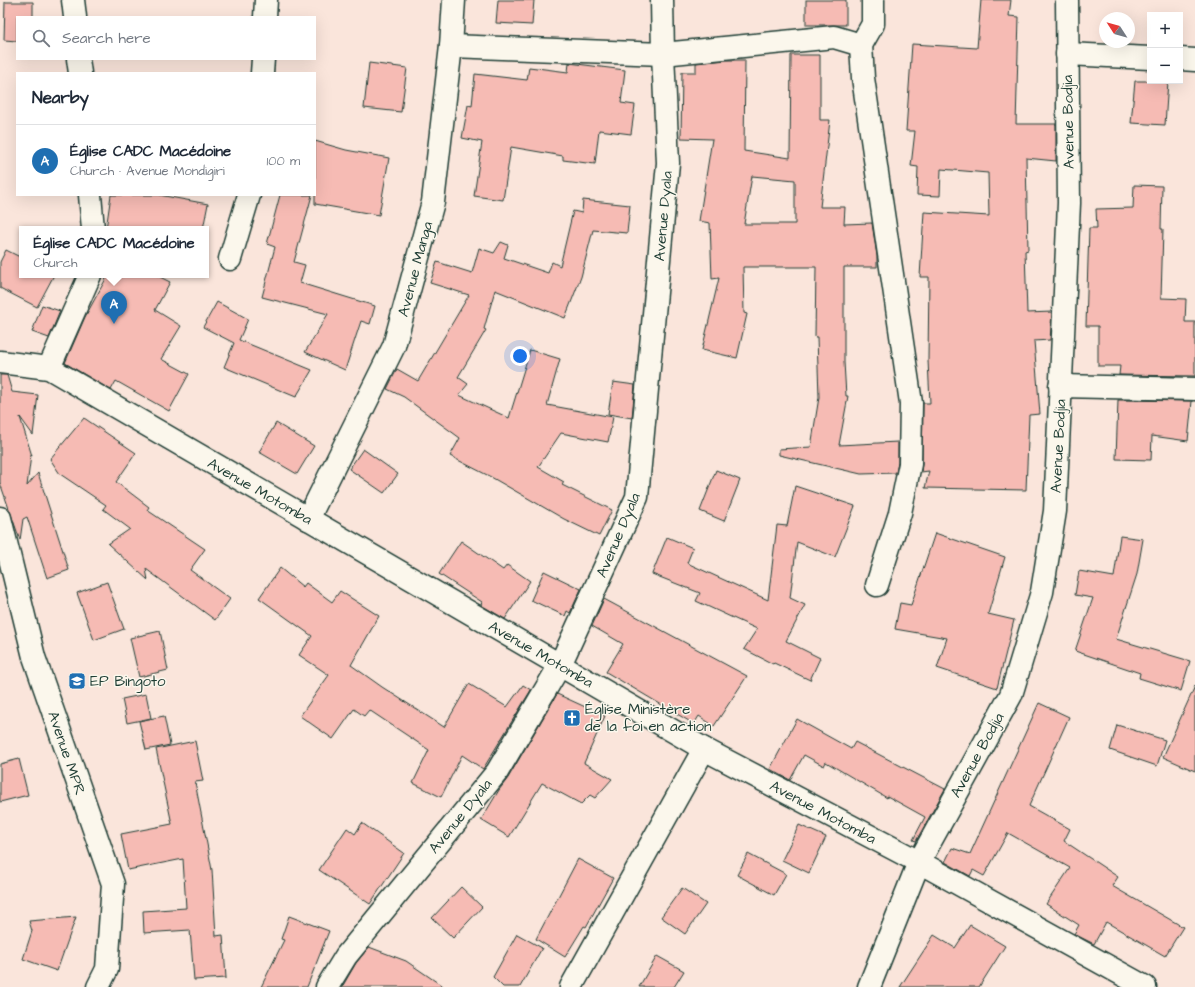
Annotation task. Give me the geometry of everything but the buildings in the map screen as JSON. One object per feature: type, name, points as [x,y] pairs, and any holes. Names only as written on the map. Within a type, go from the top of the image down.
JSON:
[{"type":"street","points":[[73,0],[75,16]]},
{"type":"street","points":[[265,16],[266,0]]},
{"type":"street","name":"Avenue Manga","points":[[308,519],[394,346],[433,202],[451,46],[454,0]]},
{"type":"street","name":"Avenue Dyala","points":[[327,987],[346,956],[497,772],[560,665],[637,497],[668,163],[662,0]]},
{"type":"street","points":[[873,0],[873,24],[861,45],[863,78],[911,403],[908,471],[900,513],[877,585]]},
{"type":"street","name":"Avenue Bodjia","points":[[869,987],[919,862],[1011,694],[1042,592],[1055,511],[1069,203],[1067,0]]},
{"type":"street","points":[[451,46],[663,54],[834,38],[861,45]]},
{"type":"street","points":[[1067,54],[1147,58]]},
{"type":"street","points":[[1183,59],[1195,60]]},
{"type":"street","points":[[78,60],[80,72]]},
{"type":"street","points":[[262,72],[263,60]]},
{"type":"street","points":[[90,196],[93,226]]},
{"type":"street","points":[[230,259],[249,196]]},
{"type":"street","points":[[49,368],[89,278]]},
{"type":"street","name":"Avenue Motomba","points":[[0,362],[49,368],[704,749],[919,862],[1145,987]]},
{"type":"street","points":[[1060,386],[1195,389]]},
{"type":"street","name":"Avenue MPR","points":[[0,518],[34,657],[113,884],[107,969],[98,987]]},
{"type":"street","points":[[571,987],[704,749]]},
{"type":"place","name":"Église CADC Macédoine","points":[[114,324]]},
{"type":"place","name":"EP Bingoto","points":[[77,681]]},
{"type":"place","name":"Église Ministère de la foi en action","points":[[572,718]]}]
